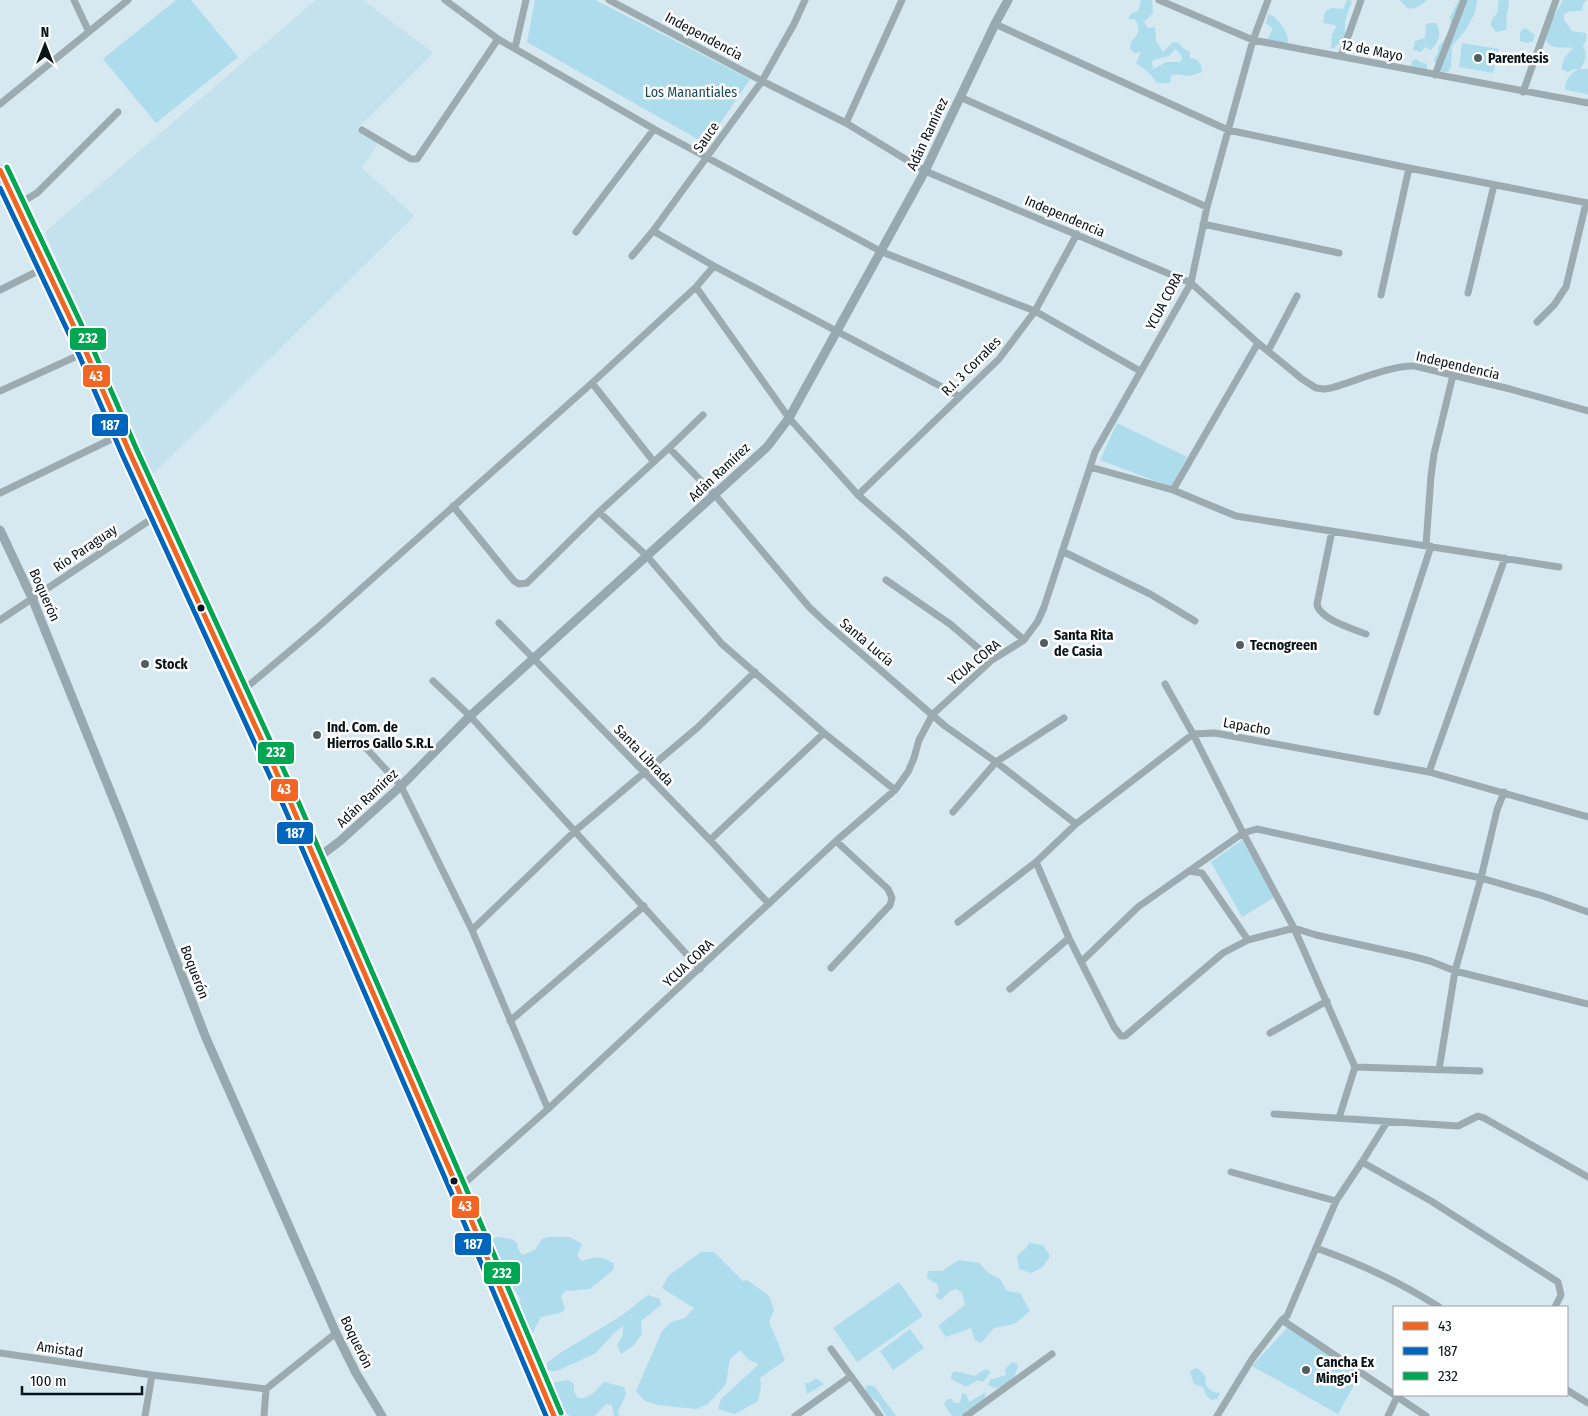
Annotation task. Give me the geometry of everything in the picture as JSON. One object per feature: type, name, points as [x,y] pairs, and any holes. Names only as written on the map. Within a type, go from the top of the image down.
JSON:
[{"type":"main road","points":[[0,170],[4,190],[17,205],[241,692],[458,1189],[554,1416]]},
{"type":"street","points":[[74,0],[89,32]]},
{"type":"street","points":[[0,104],[128,0]]},
{"type":"street","points":[[445,0],[498,39],[654,129],[882,252],[1035,311],[1140,371]]},
{"type":"street","points":[[515,48],[526,0]]},
{"type":"street","name":"Independencia","points":[[611,0],[762,81],[846,123],[925,172],[1191,282],[1258,343],[1316,388],[1324,390],[1406,366],[1416,366],[1510,389],[1588,411]]},
{"type":"street","name":"Sauce","points":[[632,256],[653,231],[762,81],[794,24],[805,0]]},
{"type":"street","points":[[846,123],[902,0]]},
{"type":"street","name":"Adán Ramírez","points":[[315,860],[340,841],[401,786],[470,716],[767,447],[789,418],[836,331],[882,252],[925,172],[1008,0]]},
{"type":"street","name":"12 de Mayo","points":[[1158,0],[1253,40],[1588,103]]},
{"type":"street","name":"YCUA CORA","points":[[458,1189],[548,1109],[836,842],[895,790],[914,758],[919,740],[933,714],[992,660],[1024,640],[1038,621],[1090,467],[1103,436],[1191,282],[1207,207],[1228,130],[1253,40],[1268,0]]},
{"type":"street","points":[[1341,56],[1361,0]]},
{"type":"street","points":[[1435,75],[1464,0]]},
{"type":"street","points":[[1523,92],[1556,0]]},
{"type":"street","points":[[995,24],[1228,130],[1587,203],[1566,287],[1554,305],[1537,322]]},
{"type":"street","points":[[362,130],[411,159],[417,159],[498,39]]},
{"type":"street","points":[[960,97],[1207,207]]},
{"type":"street","points":[[17,205],[37,194],[118,112]]},
{"type":"street","points":[[576,232],[654,129]]},
{"type":"street","points":[[1381,295],[1409,168]]},
{"type":"street","points":[[1468,293],[1494,185]]},
{"type":"street","points":[[1203,224],[1339,253]]},
{"type":"street","points":[[653,231],[714,266],[959,396]]},
{"type":"street","name":"R.I. 3 Corrales","points":[[858,496],[999,359],[1035,311],[1077,234]]},
{"type":"street","points":[[241,692],[317,628],[592,383],[696,287],[714,266]]},
{"type":"street","points":[[0,290],[46,268]]},
{"type":"street","points":[[696,287],[789,418],[858,496],[1024,640]]},
{"type":"street","points":[[1268,351],[1297,296]]},
{"type":"street","points":[[1173,490],[1258,343]]},
{"type":"street","points":[[0,392],[86,352]]},
{"type":"street","points":[[1377,712],[1429,546],[1431,476],[1434,454],[1453,375]]},
{"type":"street","points":[[592,383],[654,462]]},
{"type":"street","points":[[453,506],[514,581],[519,584],[527,583],[599,512],[704,415]]},
{"type":"street","points":[[0,492],[122,434]]},
{"type":"street","name":"Santa Lucía","points":[[669,448],[715,495],[809,607],[945,726],[996,762],[1076,824]]},
{"type":"street","points":[[1090,467],[1173,490],[1236,516],[1559,567]]},
{"type":"street","points":[[599,512],[647,556],[722,644],[895,790]]},
{"type":"street","name":"Río Paraguay","points":[[0,620],[159,514]]},
{"type":"street","name":"Boquerón","points":[[0,530],[32,598],[121,818],[206,1038],[336,1333],[356,1373],[382,1416]]},
{"type":"street","points":[[1332,531],[1317,604],[1318,609],[1326,616],[1366,634]]},
{"type":"street","points":[[1062,551],[1150,594],[1195,622]]},
{"type":"street","points":[[1429,772],[1505,558]]},
{"type":"street","points":[[886,580],[950,624],[992,660]]},
{"type":"street","name":"Santa Librada","points":[[499,623],[710,840],[769,904]]},
{"type":"street","points":[[472,930],[575,831],[697,728],[755,672]]},
{"type":"street","points":[[433,681],[470,716],[700,969]]},
{"type":"street","points":[[1165,684],[1294,928],[1355,1067],[1339,1118]]},
{"type":"street","points":[[953,812],[996,762],[1064,718]]},
{"type":"street","points":[[710,840],[824,732]]},
{"type":"street","name":"Lapacho","points":[[1193,734],[1215,733],[1429,772],[1588,817]]},
{"type":"street","points":[[958,922],[1036,862],[1076,824],[1193,734]]},
{"type":"street","points":[[366,748],[401,786],[472,930],[548,1109]]},
{"type":"street","points":[[1439,1070],[1455,971],[1482,878],[1497,810],[1504,792]]},
{"type":"street","points":[[1082,962],[1138,907],[1243,833],[1257,829],[1482,878],[1588,912]]},
{"type":"street","points":[[831,968],[890,905],[892,898],[888,889],[836,842]]},
{"type":"street","points":[[1036,862],[1069,938],[1114,1027],[1121,1036],[1125,1036],[1224,952],[1248,940],[1294,928],[1316,935],[1411,956],[1455,971],[1588,1004]]},
{"type":"street","points":[[1189,871],[1202,873],[1248,940]]},
{"type":"street","points":[[510,1021],[644,906]]},
{"type":"street","points":[[1010,989],[1069,938]]},
{"type":"street","points":[[1270,1033],[1327,1001]]},
{"type":"street","points":[[1355,1067],[1480,1071]]},
{"type":"street","points":[[1274,1114],[1458,1126],[1470,1118],[1478,1116],[1588,1177]]},
{"type":"street","points":[[1218,1416],[1252,1359],[1286,1316],[1336,1201],[1387,1122]]},
{"type":"street","points":[[1362,1162],[1432,1201],[1558,1282],[1561,1295],[1556,1306]]},
{"type":"street","points":[[1231,1172],[1336,1201]]},
{"type":"street","points":[[1316,1248],[1354,1261],[1380,1273],[1437,1306]]},
{"type":"street","points":[[1282,1320],[1393,1394]]},
{"type":"street","points":[[264,1416],[266,1389],[336,1333]]},
{"type":"street","points":[[831,1349],[880,1416]]},
{"type":"street","name":"Amistad","points":[[0,1353],[266,1389]]},
{"type":"street","points":[[966,1416],[1052,1354]]},
{"type":"street","points":[[145,1416],[152,1375]]},
{"type":"street","points":[[795,1416],[851,1376]]},
{"type":"street","points":[[1568,1391],[1588,1403]]},
{"type":"street","points":[[1388,1416],[1397,1397],[1426,1416]]},
{"type":"shaded area","points":[[316,0],[363,0],[433,53],[357,129],[379,141],[362,168],[414,216],[148,479],[45,232]]},
{"type":"green space","points":[[176,0],[191,0],[238,57],[156,123],[103,59]]},
{"type":"green space","name":"Los Manantiales","points":[[535,0],[595,0],[750,79],[706,144],[527,42]]},
{"type":"green space","points":[[1141,0],[1152,0],[1153,13],[1144,22],[1148,28],[1155,27],[1156,41],[1163,52],[1173,42],[1179,43],[1190,52],[1190,58],[1197,60],[1201,65],[1202,72],[1190,76],[1177,74],[1171,76],[1170,83],[1157,83],[1149,73],[1136,63],[1141,52],[1135,53],[1130,49],[1131,42],[1137,34],[1138,25],[1135,19],[1128,19],[1132,13],[1138,11]],"holes":[[[1175,49],[1182,56],[1180,62],[1167,62],[1153,69],[1153,60],[1169,56]]]},
{"type":"green space","points":[[1347,0],[1352,1],[1345,21],[1345,38],[1333,49],[1331,47],[1332,34],[1336,28],[1335,25],[1323,23],[1325,12],[1331,8],[1343,9]]},
{"type":"green space","points":[[1399,0],[1427,0],[1410,9]]},
{"type":"green space","points":[[1459,0],[1477,0],[1475,13],[1465,31],[1452,46],[1451,66],[1448,72],[1441,72],[1436,68],[1434,59],[1438,53],[1438,47],[1447,36],[1451,23],[1450,17]]},
{"type":"green space","points":[[1500,0],[1509,0],[1506,17],[1507,28],[1506,30],[1496,32],[1491,24],[1498,12],[1498,2]]},
{"type":"green space","points":[[1563,0],[1586,0],[1582,11],[1570,11],[1564,14],[1564,20],[1572,31],[1586,33],[1586,40],[1583,46],[1586,58],[1580,69],[1588,69],[1588,95],[1565,89],[1568,78],[1578,70],[1574,69],[1568,72],[1562,69],[1564,58],[1573,48],[1553,46],[1545,38],[1550,26],[1550,20]]},
{"type":"green space","points":[[1268,14],[1272,15],[1282,26],[1287,35],[1288,43],[1268,41],[1273,29],[1266,23]]},
{"type":"green space","points":[[1436,23],[1438,26],[1439,37],[1436,44],[1431,50],[1425,47],[1421,52],[1413,50],[1415,41],[1425,38],[1426,25]]},
{"type":"green space","points":[[1525,28],[1535,35],[1533,41],[1527,43],[1520,41],[1520,32]]},
{"type":"green space","name":"Parentesis","points":[[1462,43],[1499,49],[1493,73],[1459,67]]},
{"type":"green space","points":[[1416,59],[1427,64],[1427,70],[1411,67],[1412,61]]},
{"type":"green space","points":[[1117,423],[1187,457],[1171,487],[1100,460]]},
{"type":"green space","points":[[1242,840],[1275,897],[1242,917],[1211,862]]},
{"type":"green space","points":[[498,1237],[512,1239],[517,1243],[522,1255],[535,1250],[542,1239],[548,1237],[570,1237],[582,1244],[577,1256],[582,1261],[602,1258],[614,1263],[613,1270],[590,1289],[565,1291],[561,1296],[565,1309],[560,1313],[541,1317],[532,1334],[520,1331],[515,1311],[521,1300],[514,1289],[503,1282],[489,1252],[492,1239]]},
{"type":"green space","points":[[1029,1243],[1043,1245],[1050,1256],[1043,1267],[1031,1273],[1019,1269],[1017,1256]]},
{"type":"green space","points":[[701,1252],[714,1252],[743,1281],[747,1280],[769,1296],[774,1310],[769,1322],[785,1360],[760,1378],[761,1387],[758,1401],[735,1414],[718,1409],[721,1399],[759,1364],[749,1360],[740,1350],[730,1359],[726,1384],[708,1404],[696,1409],[658,1405],[645,1401],[636,1391],[662,1331],[671,1322],[685,1318],[694,1308],[662,1288],[668,1276]]},
{"type":"green space","points":[[959,1260],[979,1263],[988,1273],[1000,1279],[1007,1291],[1020,1293],[1030,1311],[1014,1324],[994,1328],[981,1343],[975,1340],[971,1328],[946,1337],[938,1326],[965,1305],[962,1293],[957,1289],[950,1291],[941,1300],[935,1296],[939,1291],[937,1284],[927,1278],[928,1271],[942,1271]]},
{"type":"green space","points":[[899,1282],[923,1316],[857,1362],[833,1328]]},
{"type":"green space","points":[[648,1295],[660,1299],[661,1305],[641,1321],[642,1334],[633,1346],[621,1354],[617,1346],[623,1334],[623,1326],[596,1353],[559,1370],[547,1370],[547,1363],[557,1355],[621,1316]]},
{"type":"green space","name":"Cancha Ex Mingo'i","points":[[1288,1327],[1360,1374],[1338,1414],[1252,1366]]},
{"type":"green space","points":[[910,1329],[924,1348],[893,1370],[880,1351]]},
{"type":"green space","points":[[1012,1362],[1018,1364],[1014,1378],[1005,1385],[996,1388],[988,1385],[990,1380],[1006,1375],[1005,1369]]},
{"type":"green space","points":[[1195,1368],[1199,1369],[1205,1376],[1206,1386],[1213,1392],[1220,1393],[1217,1399],[1211,1400],[1206,1395],[1203,1387],[1194,1384],[1190,1372]]},
{"type":"green space","points":[[986,1369],[991,1372],[983,1382],[978,1380],[966,1387],[951,1379],[952,1373],[955,1371],[974,1376]]},
{"type":"green space","points":[[816,1378],[824,1384],[807,1394],[805,1383],[809,1383]]},
{"type":"green space","points":[[568,1380],[574,1384],[574,1392],[578,1398],[589,1396],[604,1382],[624,1387],[626,1394],[618,1412],[619,1416],[614,1416],[612,1405],[606,1404],[595,1416],[570,1416],[550,1399],[548,1393],[555,1382]]},
{"type":"green space","points":[[866,1386],[875,1387],[896,1416],[886,1416],[878,1402],[866,1396]]},
{"type":"green space","points":[[986,1392],[983,1405],[967,1410],[962,1416],[952,1416],[944,1404],[948,1399],[952,1399],[954,1403],[960,1403],[962,1393],[966,1394],[969,1402]]},
{"type":"transit line","name":"232","points":[[7,167],[93,349],[136,448],[298,801],[561,1413]]},
{"type":"transit line","name":"43","points":[[0,170],[86,352],[129,451],[291,804],[554,1416]]},
{"type":"transit line","name":"187","points":[[0,188],[79,355],[122,454],[284,807],[546,1416]]},
{"type":"place","name":"Parentesis","points":[[1478,58]]},
{"type":"place","name":"Santa Rita de Casia","points":[[1044,643]]},
{"type":"place","name":"Tecnogreen","points":[[1240,645]]},
{"type":"place","name":"Stock","points":[[145,664]]},
{"type":"place","name":"Ind. Com. de Hierros Gallo S.R.L","points":[[317,735]]},
{"type":"place","name":"Cancha Ex Mingo'i","points":[[1306,1370]]}]
